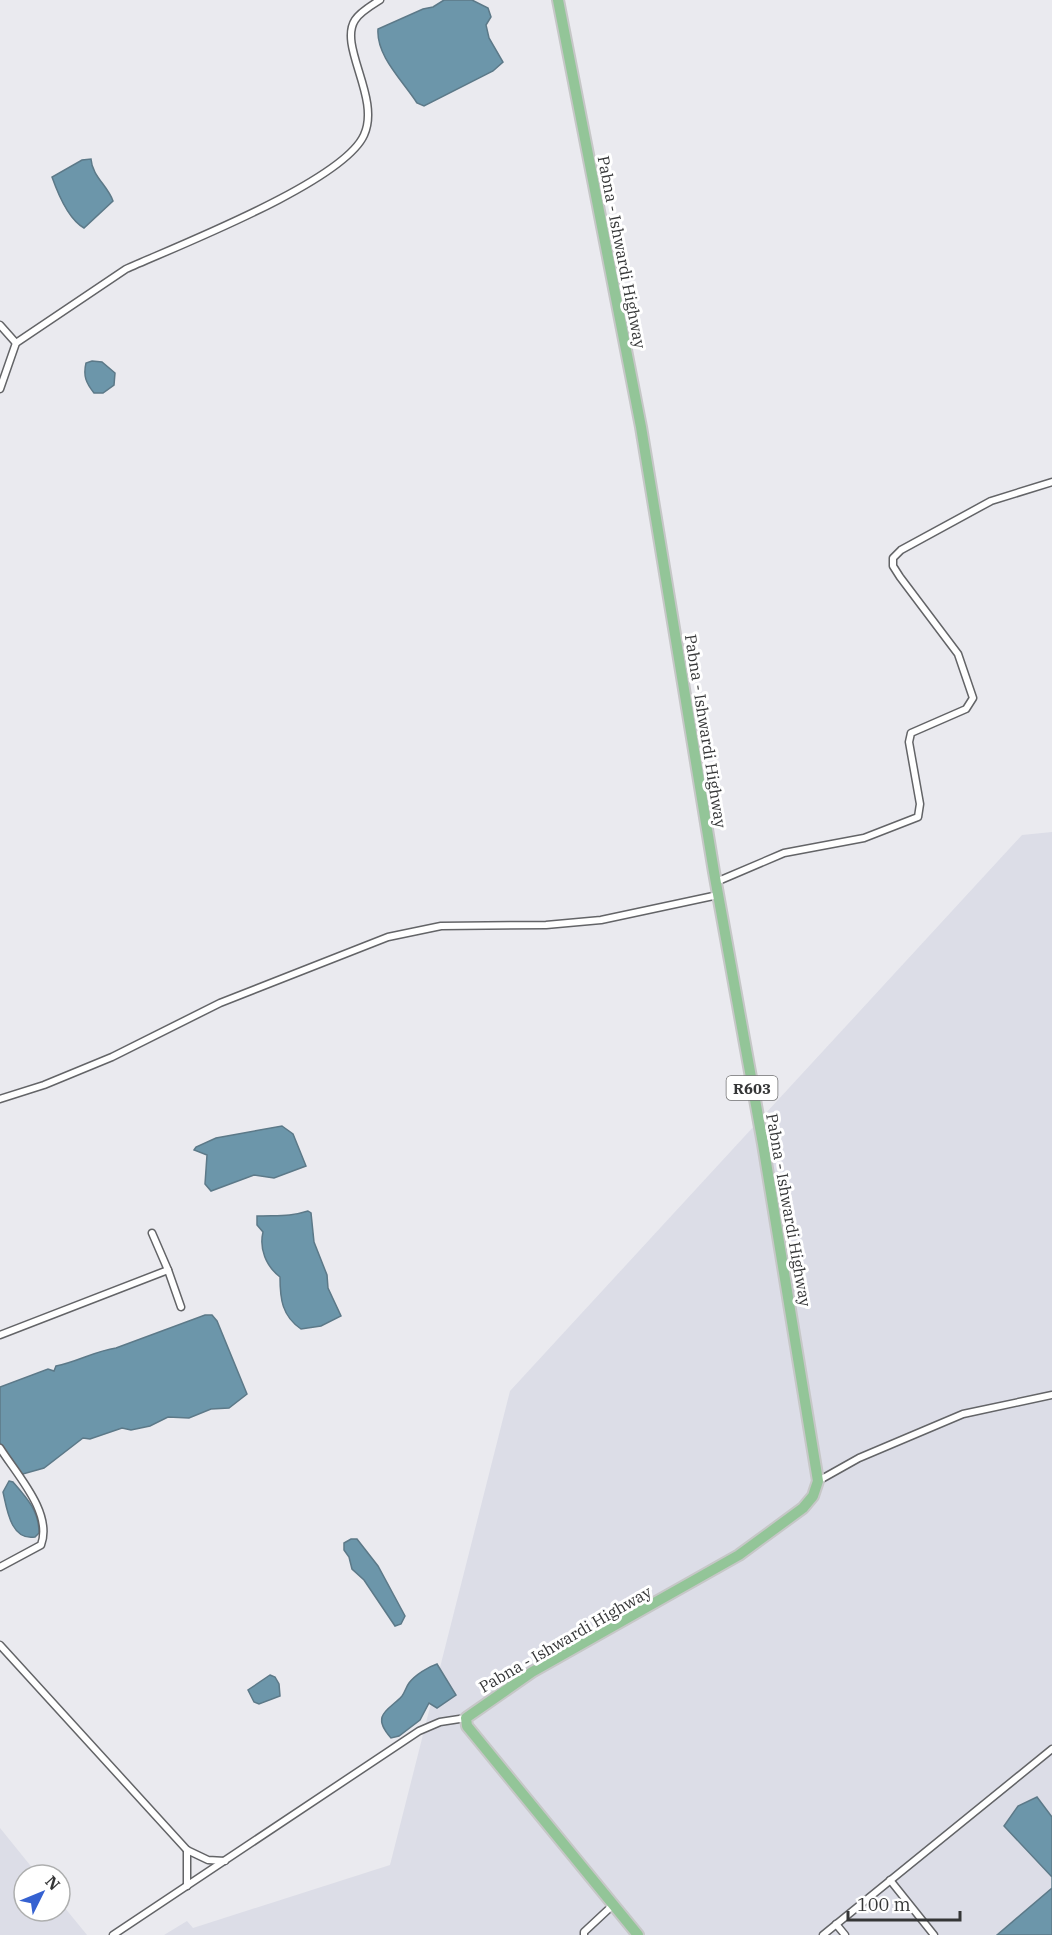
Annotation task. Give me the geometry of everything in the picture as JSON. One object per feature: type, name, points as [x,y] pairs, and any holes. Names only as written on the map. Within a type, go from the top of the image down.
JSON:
[{"type":"main road","name":"Pabna - Ishwardi Highway","points":[[466,1718],[532,1672],[739,1555],[803,1508],[813,1496],[818,1481],[763,1144],[718,895],[722,880],[640,428],[558,0]]},
{"type":"main road","points":[[466,1718],[467,1726],[638,1935]]},
{"type":"street","points":[[0,389],[16,343],[126,269],[270,205],[339,162],[356,148],[368,124],[367,103],[352,46],[351,27],[356,18],[380,0]]},
{"type":"street","points":[[0,325],[16,343]]},
{"type":"street","points":[[722,880],[763,861],[804,848],[864,838],[918,817],[920,804],[909,742],[911,733],[966,708],[973,698],[958,654],[900,577],[893,566],[893,558],[901,550],[991,501],[1052,482]]},
{"type":"street","points":[[0,1099],[44,1085],[112,1057],[220,1003],[388,937],[441,926],[546,925],[601,920],[718,895]]},
{"type":"street","points":[[152,1233],[181,1307]]},
{"type":"street","points":[[0,1335],[168,1270]]},
{"type":"street","points":[[818,1481],[859,1458],[963,1414],[1052,1395]]},
{"type":"street","points":[[0,1448],[38,1504],[44,1524],[41,1545],[0,1567]]},
{"type":"street","points":[[0,1645],[3,1653],[187,1850],[208,1860],[225,1861]]},
{"type":"street","points":[[113,1935],[418,1731],[441,1722],[466,1718]]},
{"type":"street","points":[[823,1935],[1052,1749]]},
{"type":"street","points":[[187,1850],[187,1886]]},
{"type":"street","points":[[890,1880],[934,1935]]},
{"type":"street","points":[[584,1935],[584,1932],[613,1905]]},
{"type":"street","points":[[836,1924],[844,1935]]},
{"type":"shaded area","points":[[1052,832],[1052,1935],[164,1935],[187,1921],[193,1928],[390,1865],[510,1391],[1022,835]]},
{"type":"shaded area","points":[[0,1828],[28,1863],[12,1863],[12,1923],[72,1923],[72,1917],[87,1935],[0,1935]]},
{"type":"water","points":[[444,0],[472,0],[488,8],[491,17],[486,25],[489,38],[503,62],[493,71],[424,106],[417,103],[386,58],[381,49],[378,29],[423,9],[433,7]]},
{"type":"water","points":[[91,159],[94,171],[113,201],[84,228],[68,212],[52,177],[82,160]]},
{"type":"water","points":[[102,362],[115,373],[114,385],[103,393],[94,393],[86,379],[86,363]]},
{"type":"water","points":[[282,1126],[293,1134],[306,1166],[274,1178],[254,1175],[211,1191],[205,1184],[207,1155],[194,1150],[196,1147],[216,1138]]},
{"type":"water","points":[[308,1211],[311,1213],[314,1242],[327,1275],[328,1288],[341,1316],[321,1326],[301,1329],[286,1313],[283,1306],[280,1277],[265,1257],[262,1245],[263,1232],[257,1225],[257,1216],[289,1215]]},
{"type":"water","points":[[205,1315],[212,1315],[217,1321],[247,1394],[229,1408],[211,1409],[189,1418],[168,1417],[150,1426],[131,1430],[122,1428],[90,1439],[83,1438],[44,1468],[23,1474],[17,1470],[0,1443],[0,1387],[48,1369],[54,1371],[56,1366],[116,1348]]},
{"type":"water","points":[[9,1481],[13,1482],[23,1494],[34,1511],[39,1533],[35,1537],[20,1534],[12,1523],[3,1492]]},
{"type":"water","points":[[357,1539],[378,1566],[405,1616],[401,1624],[395,1626],[364,1580],[352,1569],[349,1557],[344,1550],[344,1543]]},
{"type":"water","points":[[437,1664],[456,1695],[437,1708],[429,1703],[420,1720],[399,1736],[391,1738],[382,1723],[384,1713],[402,1696],[415,1677]]},
{"type":"water","points":[[270,1675],[275,1677],[279,1684],[280,1696],[259,1704],[254,1702],[248,1690]]},
{"type":"water","points":[[1037,1797],[1052,1817],[1052,1877],[1004,1826],[1018,1806]]},
{"type":"water","points":[[1052,1888],[1052,1935],[997,1935]]}]
